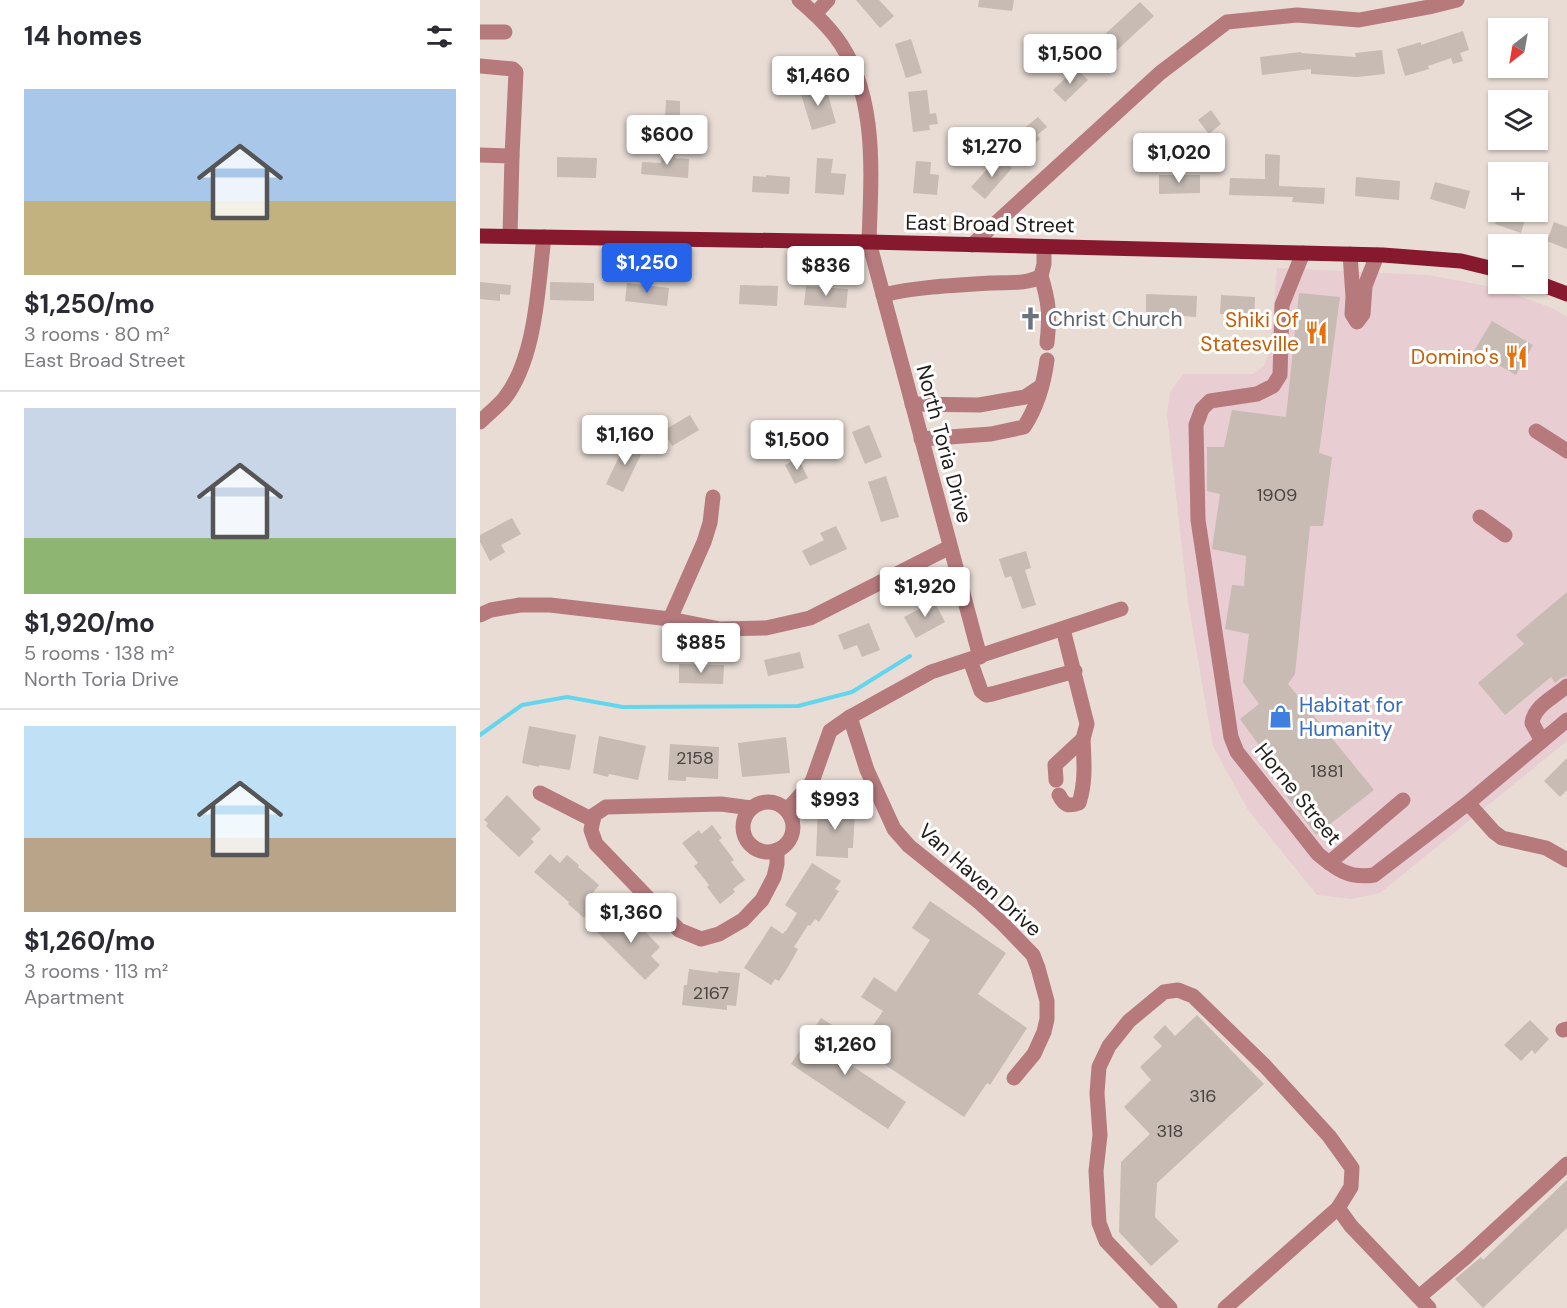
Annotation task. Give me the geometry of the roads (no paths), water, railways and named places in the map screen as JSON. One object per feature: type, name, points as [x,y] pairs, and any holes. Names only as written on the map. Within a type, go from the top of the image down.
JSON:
[{"type":"main road","name":"East Broad Street","points":[[480,236],[869,242],[1350,254],[1461,261],[1488,268]]},
{"type":"main road","points":[[1548,287],[1567,294]]},
{"type":"street","name":"North Toria Drive","points":[[800,0],[836,37],[852,64],[864,99],[870,136],[869,242],[950,547],[981,691],[986,695],[992,694],[1075,671]]},
{"type":"street","points":[[815,14],[828,0]]},
{"type":"street","points":[[972,245],[1160,74],[1227,22],[1297,15],[1359,20],[1457,0]]},
{"type":"street","points":[[480,32],[505,32]]},
{"type":"street","points":[[480,66],[513,69],[516,72],[510,236]]},
{"type":"street","points":[[480,155],[512,156]]},
{"type":"street","points":[[480,422],[504,399],[522,368],[532,332],[544,237]]},
{"type":"street","points":[[1044,247],[1041,276],[1050,318],[1047,343]]},
{"type":"street","name":"Horne Street","points":[[1304,253],[1282,305],[1280,375],[1274,386],[1257,394],[1210,401],[1202,409],[1196,425],[1198,520],[1231,737],[1237,752],[1318,854],[1349,875],[1361,877],[1374,875],[1468,802],[1567,720]]},
{"type":"street","points":[[1350,254],[1352,314],[1357,322],[1363,314],[1365,286],[1377,255]]},
{"type":"street","points":[[883,295],[899,291],[1026,282],[1041,276]]},
{"type":"street","points":[[921,439],[991,434],[1024,427],[1034,409],[1044,380],[1047,360]]},
{"type":"street","points":[[912,404],[979,405],[1025,397],[1040,387]]},
{"type":"street","points":[[1536,431],[1567,451]]},
{"type":"street","points":[[670,619],[704,542],[710,523],[713,496]]},
{"type":"street","points":[[1480,517],[1505,535]]},
{"type":"street","points":[[480,615],[491,610],[520,604],[670,619],[720,629],[766,628],[810,618],[950,547]]},
{"type":"street","points":[[787,810],[812,782],[830,731],[850,717],[931,672],[1121,609]]},
{"type":"street","points":[[1063,629],[1087,724],[1083,739],[1083,791],[1079,803],[1066,805],[1058,787],[1055,765],[1083,739]]},
{"type":"street","points":[[1542,741],[1532,723],[1533,716],[1567,686]]},
{"type":"street","name":"Van Haven Drive","points":[[850,717],[867,770],[894,829],[909,846],[1003,924],[1032,955],[1038,968],[1047,1001],[1044,1032],[1034,1054],[1014,1078]]},
{"type":"street","points":[[540,793],[593,820]]},
{"type":"street","points":[[1329,863],[1403,800]]},
{"type":"street","points":[[769,801],[787,810],[794,828],[785,845],[767,852],[750,844],[743,826],[745,816],[751,808],[769,801]]},
{"type":"street","points":[[1468,802],[1502,838],[1546,848],[1567,860]]},
{"type":"street","points":[[751,808],[721,804],[606,807],[594,815],[591,830],[596,844],[679,930],[701,939],[719,934],[743,920],[762,900],[774,877],[777,850]]},
{"type":"street","points":[[1170,1308],[1106,1242],[1099,1223],[1096,1171],[1100,1136],[1097,1093],[1099,1067],[1109,1046],[1129,1021],[1164,992],[1178,990],[1193,996],[1265,1066],[1329,1136],[1352,1168],[1351,1187],[1338,1208],[1226,1308]]},
{"type":"street","points":[[1338,1208],[1351,1226],[1424,1303],[1466,1257],[1567,1164]]},
{"type":"waterway","points":[[480,735],[522,705],[567,697],[623,707],[798,706],[852,692],[910,656]]},
{"type":"place","name":"Christ Church","points":[[1030,319]]},
{"type":"place","name":"Shiki Of Statesville","points":[[1317,332]]},
{"type":"place","name":"Domino's","points":[[1517,357]]},
{"type":"place","name":"Habitat for Humanity","points":[[1281,717]]}]
